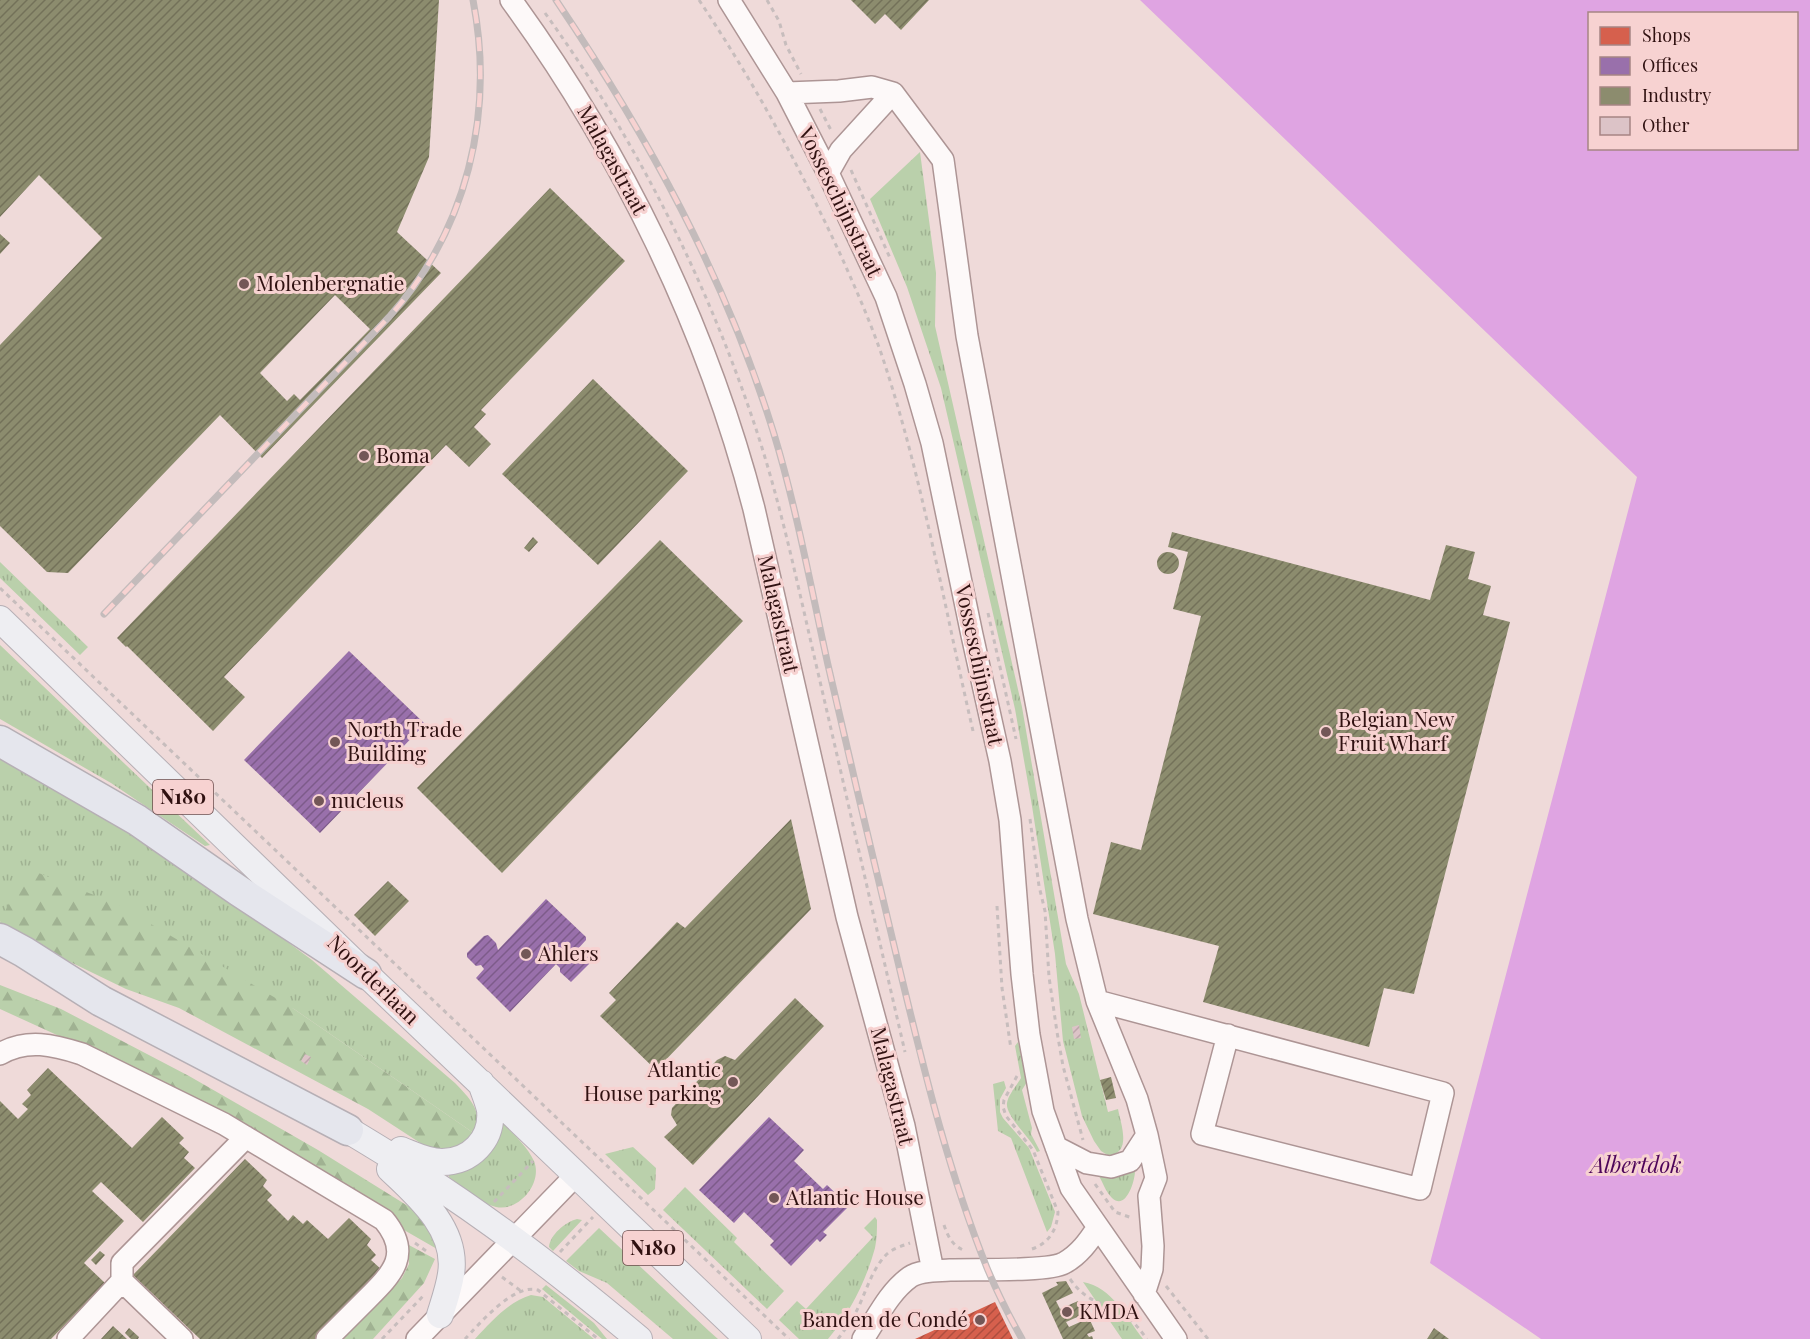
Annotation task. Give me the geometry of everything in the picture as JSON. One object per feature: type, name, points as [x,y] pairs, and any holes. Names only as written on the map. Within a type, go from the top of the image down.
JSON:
[{"type":"highway","points":[[0,741],[137,820],[366,975]]},
{"type":"highway","points":[[0,939],[101,1001],[348,1130]]},
{"type":"highway","points":[[0,963],[101,1001]]},
{"type":"main road","name":"Noorderlaan","points":[[0,619],[366,975],[748,1339]]},
{"type":"main road","points":[[348,1130],[427,1160],[441,1162],[466,1157],[483,1141],[489,1127],[490,1112],[481,1083]]},
{"type":"main road","points":[[348,1130],[424,1177],[513,1239],[639,1339]]},
{"type":"main road","points":[[348,1130],[418,1196],[432,1211],[441,1228],[449,1251],[451,1273],[440,1315]]},
{"type":"street","name":"Malagastraat","points":[[511,0],[575,94],[628,185],[687,313],[746,476],[847,917],[904,1126],[933,1271]]},
{"type":"street","name":"Vosseschijnstraat","points":[[729,0],[786,93],[828,173],[886,297],[932,443],[1000,761],[1010,820],[1029,1035],[1043,1111],[1071,1188],[1176,1339]]},
{"type":"street","points":[[786,93],[872,87],[893,93],[943,160],[967,336],[1077,919],[1097,1001],[1137,1099],[1156,1178],[1149,1196],[1153,1246],[1152,1269],[1144,1294]]},
{"type":"street","points":[[828,173],[841,150],[893,93]]},
{"type":"street","points":[[1097,1001],[1228,1035],[1443,1093],[1420,1190],[1202,1134],[1228,1035]]},
{"type":"street","points":[[0,1054],[11,1048],[32,1043],[57,1046],[82,1054],[246,1137],[384,1220],[396,1239],[398,1255],[395,1266],[387,1278],[327,1339]]},
{"type":"street","points":[[1056,1147],[1087,1163],[1111,1167],[1130,1161],[1147,1135]]},
{"type":"street","points":[[68,1339],[122,1281],[122,1263],[246,1137]]},
{"type":"street","points":[[417,1339],[576,1175]]},
{"type":"street","points":[[863,1339],[895,1289],[912,1276],[933,1271],[1061,1265],[1075,1256],[1098,1227]]},
{"type":"street","points":[[122,1281],[182,1339]]},
{"type":"path","points":[[699,0],[744,72],[802,176],[872,328],[886,369],[915,474],[974,738]]},
{"type":"path","points":[[0,588],[789,1339]]},
{"type":"path","points":[[996,897],[1002,988],[1012,1050]]},
{"type":"path","points":[[1016,1069],[1017,1077],[1003,1107],[1006,1116],[1033,1150],[1058,1212],[1058,1222],[1047,1240],[1025,1251]]},
{"type":"path","points":[[480,1217],[566,1127]]},
{"type":"path","points":[[525,1289],[625,1183]]},
{"type":"path","points":[[947,1236],[960,1249],[969,1252]]},
{"type":"path","points":[[396,1239],[406,1238],[432,1255]]},
{"type":"path","points":[[1061,1265],[1077,1289],[1086,1297],[1124,1314],[1133,1321],[1147,1339]]},
{"type":"path","points":[[465,1339],[494,1308],[530,1287],[538,1290],[598,1339]]},
{"type":"path","points":[[382,1339],[428,1290]]},
{"type":"green space","points":[[920,152],[936,273],[935,326],[1022,707],[1066,964],[1079,994],[1108,1112],[1118,1109],[1123,1130],[1121,1149],[1109,1156],[1101,1151],[1094,1141],[1082,1116],[1063,1041],[1055,954],[1015,709],[941,388],[907,287],[870,199]]},
{"type":"green space","points":[[0,562],[88,647],[80,655],[0,578]]},
{"type":"green space","points":[[0,645],[210,845],[205,846],[111,783],[0,719]]},
{"type":"green space","points":[[0,758],[116,821],[220,892],[312,960],[455,1083],[474,1106],[477,1118],[475,1134],[294,1009],[0,921]]},
{"type":"green space","points":[[26,868],[119,905],[294,1009],[475,1134],[465,1145],[442,1152],[428,1148],[368,1109],[179,1008],[126,989],[0,928],[0,922]]},
{"type":"green space","points":[[0,985],[61,1009],[189,1076],[318,1150],[424,1216],[437,1249],[404,1230],[391,1213],[250,1128],[0,1009]]},
{"type":"green space","points":[[1018,1042],[1027,1082],[1022,1090],[1032,1128],[1031,1134],[1040,1151],[1037,1152],[1014,1121],[1007,1103],[1021,1078],[1015,1046]]},
{"type":"green space","points":[[1004,1081],[1006,1088],[1000,1099],[1000,1112],[1029,1148],[1055,1212],[1051,1227],[1047,1232],[1011,1138],[998,1131],[993,1084]]},
{"type":"green space","points":[[502,1122],[528,1150],[536,1169],[532,1187],[521,1200],[513,1205],[496,1207],[471,1194],[449,1177],[449,1172]]},
{"type":"green space","points":[[633,1147],[656,1168],[655,1189],[648,1195],[605,1154]]},
{"type":"green space","points":[[1135,1171],[1129,1193],[1122,1201],[1112,1198],[1099,1176],[1121,1175]]},
{"type":"green space","points":[[685,1187],[737,1238],[734,1242],[784,1291],[767,1309],[663,1210]]},
{"type":"green space","points":[[875,1217],[877,1238],[875,1248],[862,1284],[843,1318],[828,1339],[799,1339],[779,1320],[797,1301],[806,1309],[873,1237],[864,1228]]},
{"type":"green space","points":[[577,1219],[582,1220],[553,1251],[549,1247],[555,1234],[563,1226]]},
{"type":"green space","points":[[599,1228],[718,1339],[673,1339],[607,1283],[579,1271],[566,1261]]},
{"type":"green space","points":[[407,1244],[435,1259],[424,1283],[373,1339],[342,1339],[402,1278],[409,1264]]},
{"type":"green space","points":[[1083,1282],[1093,1285],[1110,1296],[1143,1339],[1122,1339]]},
{"type":"green space","points":[[546,1285],[594,1323],[607,1339],[602,1339],[542,1289]]},
{"type":"green space","points":[[531,1295],[543,1297],[594,1339],[475,1339],[507,1308]]},
{"type":"water","name":"Albertdok","points":[[1140,0],[1810,0],[1810,1339],[1541,1339],[1430,1263],[1637,477]]},
{"type":"building: Shops","name":"Banden de Condé","points":[[995,1302],[1013,1339],[915,1339]]},
{"type":"building: Offices","name":"North Trade Building","points":[[349,651],[425,724],[320,833],[244,760]]},
{"type":"building: Offices","name":"Ahlers","points":[[546,899],[586,937],[576,951],[581,951],[589,958],[590,963],[571,982],[560,972],[556,964],[510,1012],[476,978],[484,969],[481,965],[476,966],[467,957],[467,953],[484,936],[488,935],[496,943],[498,950]]},
{"type":"building: Offices","name":"Atlantic House","points":[[769,1117],[804,1150],[794,1161],[823,1189],[827,1185],[849,1206],[823,1232],[827,1235],[820,1242],[817,1239],[791,1266],[770,1245],[774,1241],[744,1212],[734,1223],[699,1190]]},
{"type":"building: Industry","name":"Molenbergnatie","points":[[0,0],[439,0],[429,157],[397,232],[441,273],[262,458],[220,415],[68,573],[47,572],[0,526],[0,345],[102,238],[39,175],[0,217]],"holes":[[[335,295],[370,329],[300,400],[294,394],[287,401],[260,373]]]},
{"type":"building: Industry","points":[[851,0],[929,0],[901,30],[885,14],[875,24]]},
{"type":"building: Industry","name":"Boma","points":[[550,188],[625,261],[481,410],[486,414],[474,427],[491,444],[469,467],[446,445],[224,677],[245,697],[213,731],[117,638]]},
{"type":"building: Industry","points":[[0,234],[10,243],[0,254]]},
{"type":"building: Industry","points":[[593,379],[688,471],[598,565],[502,474]]},
{"type":"building: Industry","name":"Belgian New Fruit Wharf","points":[[1172,532],[1430,600],[1446,545],[1475,552],[1468,579],[1491,586],[1483,615],[1510,622],[1414,994],[1384,988],[1369,1047],[1203,1002],[1219,946],[1093,914],[1111,842],[1141,850],[1201,616],[1173,609],[1188,552],[1168,547]]},
{"type":"building: Industry","points":[[533,537],[538,542],[529,552],[524,548]]},
{"type":"building: Industry","points":[[660,540],[743,621],[502,873],[417,788]]},
{"type":"building: Industry","points":[[1168,552],[1176,555],[1179,563],[1176,571],[1168,574],[1160,571],[1157,563],[1160,555]]},
{"type":"building: Industry","points":[[791,819],[811,909],[656,1070],[600,1016],[616,1000],[609,993],[677,922],[685,928]]},
{"type":"building: Industry","points":[[388,881],[409,901],[375,936],[354,915]]},
{"type":"building: Industry","name":"Atlantic House parking","points":[[795,998],[824,1026],[693,1165],[664,1137],[677,1125],[671,1115],[672,1108],[717,1060],[725,1056],[735,1060]]},
{"type":"building: Industry","points":[[48,1068],[132,1148],[162,1117],[184,1138],[179,1143],[189,1152],[184,1158],[195,1168],[143,1222],[101,1182],[92,1191],[124,1221],[84,1263],[105,1283],[51,1339],[0,1339],[0,1101],[18,1119],[28,1109],[22,1104],[31,1095],[27,1090]]},
{"type":"building: Industry","points":[[1111,1077],[1116,1098],[1106,1100],[1100,1080]]},
{"type":"building: Industry","points":[[245,1159],[267,1180],[263,1186],[272,1195],[267,1200],[288,1221],[293,1215],[303,1224],[307,1220],[328,1239],[349,1218],[371,1239],[367,1245],[376,1255],[371,1260],[382,1270],[315,1339],[200,1339],[133,1275]]},
{"type":"building: Industry","points":[[100,1251],[105,1255],[96,1265],[91,1260]]},
{"type":"building: Industry","name":"KMDA","points":[[1066,1281],[1073,1293],[1056,1301],[1060,1309],[1078,1301],[1084,1314],[1066,1322],[1069,1327],[1089,1318],[1095,1331],[1087,1334],[1093,1339],[1063,1339],[1042,1293],[1058,1285],[1056,1282]]},
{"type":"building: Industry","points":[[113,1326],[127,1339],[101,1339]]},
{"type":"building: Industry","points":[[129,1328],[139,1337],[138,1339],[131,1339],[125,1333]]},
{"type":"building: Industry","points":[[1434,1328],[1449,1339],[1427,1339]]},
{"type":"building: Other","points":[[1079,1025],[1081,1038],[1074,1039],[1072,1027]]},
{"type":"building: Other","points":[[305,1054],[311,1057],[307,1065],[301,1061]]},
{"type":"railway","points":[[104,614],[389,317],[416,283],[438,247],[456,209],[477,127],[480,85],[479,43],[473,0]]},
{"type":"railway","points":[[556,0],[622,103],[681,209],[708,264],[755,376],[790,491],[855,783],[929,1089],[973,1232],[1003,1304],[1022,1339]]},
{"type":"place","name":"Molenbergnatie","points":[[244,284]]},
{"type":"place","name":"Boma","points":[[364,456]]},
{"type":"place","name":"Belgian New Fruit Wharf","points":[[1326,732]]},
{"type":"place","name":"North Trade Building","points":[[335,742]]},
{"type":"place","name":"nucleus","points":[[319,801]]},
{"type":"place","name":"Ahlers","points":[[526,954]]},
{"type":"place","name":"Atlantic House parking","points":[[733,1082]]},
{"type":"place","name":"Atlantic House","points":[[774,1198]]},
{"type":"place","name":"KMDA","points":[[1067,1312]]},
{"type":"place","name":"Banden de Condé","points":[[980,1320]]}]
